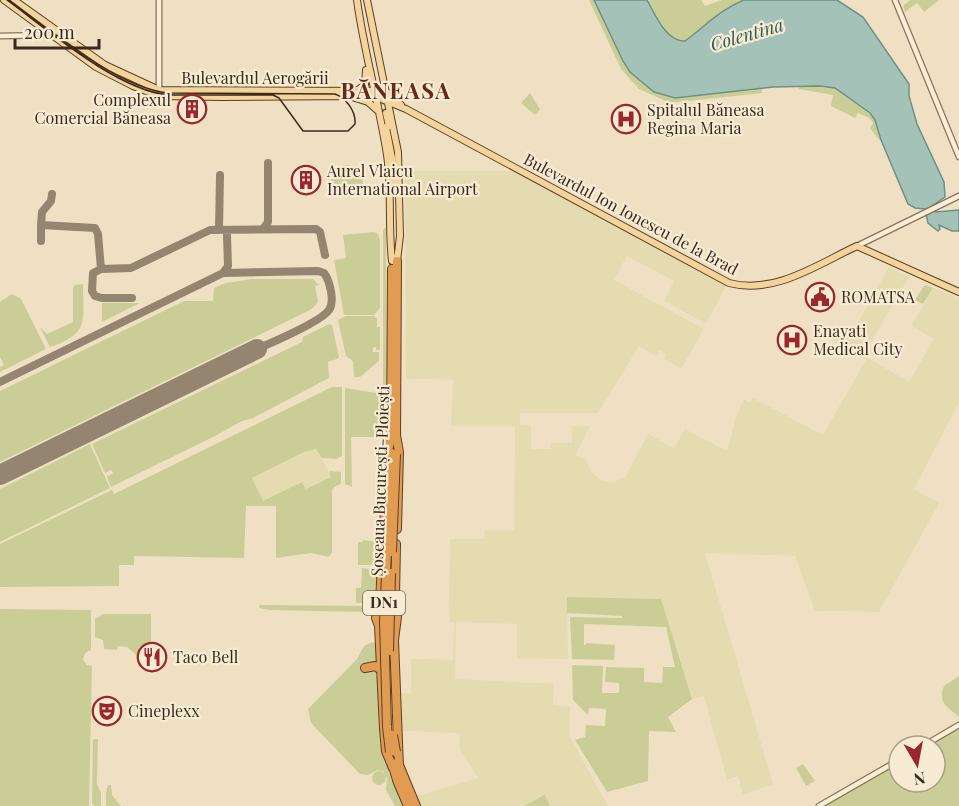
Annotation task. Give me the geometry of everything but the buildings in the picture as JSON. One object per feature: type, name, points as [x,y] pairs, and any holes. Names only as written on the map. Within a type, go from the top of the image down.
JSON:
[{"type":"highway","name":"Șoseaua București-Ploiești","points":[[395,261],[393,454],[384,622],[387,727],[408,806]]},
{"type":"highway","name":"DN1","points":[[393,435],[388,452],[376,619],[384,738],[387,751],[396,767]]},
{"type":"highway","name":"DN1","points":[[393,435],[399,452],[395,577],[396,767]]},
{"type":"highway","name":"DN1","points":[[378,611],[387,607],[394,610],[396,618]]},
{"type":"highway","name":"DN1","points":[[378,627],[388,628],[396,618]]},
{"type":"highway","points":[[365,668],[375,666],[381,670]]},
{"type":"highway","name":"Șoseaua București-Ploiești","points":[[396,767],[416,806]]},
{"type":"main road","points":[[4,0],[101,70],[133,86],[159,93]]},
{"type":"main road","points":[[15,0],[105,66],[159,93]]},
{"type":"main road","name":"Șoseaua București-Ploiești","points":[[362,0],[365,50],[383,98],[398,149],[400,236],[395,261]]},
{"type":"main road","name":"Șoseaua București-Ploiești","points":[[362,0],[383,98],[388,159],[389,230],[395,261]]},
{"type":"main road","points":[[356,91],[364,86],[366,81],[365,50]]},
{"type":"main road","name":"Bulevardul Aerogării","points":[[159,93],[356,91],[383,98]]},
{"type":"main road","name":"Bulevardul Aerogării","points":[[159,93],[222,98],[340,96],[383,98]]},
{"type":"main road","name":"Bulevardul Ion Ionescu de la Brad","points":[[340,96],[365,101],[383,98],[729,283],[751,285],[783,281],[856,246]]},
{"type":"main road","points":[[856,246],[959,292]]},
{"type":"street","points":[[159,0],[159,93]]},
{"type":"street","points":[[895,0],[959,157]]},
{"type":"street","points":[[28,36],[35,32],[34,22]]},
{"type":"street","points":[[0,36],[50,35]]},
{"type":"street","name":"Bulevardul Ion Ionescu de la Brad","points":[[856,246],[959,195]]},
{"type":"street","points":[[944,734],[959,725]]},
{"type":"street","points":[[819,806],[887,767]]},
{"type":"shaded area","points":[[405,171],[512,171],[726,286],[706,324],[664,301],[674,281],[627,256],[614,280],[704,329],[681,369],[664,359],[666,354],[660,350],[656,356],[639,346],[598,413],[520,413],[520,425],[531,426],[531,449],[551,449],[551,443],[572,443],[572,426],[590,426],[575,455],[587,461],[592,473],[603,481],[613,482],[626,476],[648,434],[674,448],[685,429],[727,451],[744,399],[750,403],[753,398],[823,435],[866,360],[829,338],[834,328],[850,337],[889,267],[909,277],[863,355],[909,382],[934,339],[911,325],[934,288],[959,298],[959,402],[914,489],[939,503],[879,612],[815,611],[795,556],[705,553],[773,784],[743,795],[738,776],[727,780],[704,696],[692,699],[660,599],[567,597],[568,659],[517,658],[517,624],[456,622],[455,679],[554,684],[553,705],[570,706],[570,737],[608,806],[550,806],[544,795],[524,806],[421,806],[417,796],[478,778],[459,747],[460,733],[400,731],[399,693],[411,693],[411,659],[453,660],[454,622],[450,622],[449,605],[450,539],[484,539],[485,530],[514,530],[515,426],[451,426],[453,380],[406,379]]},
{"type":"shaded area","points":[[317,449],[331,477],[306,489],[302,482],[263,501],[252,478],[304,452]]},
{"type":"green space","points":[[589,0],[594,0],[630,72],[654,92],[762,88],[762,93],[670,103],[639,89],[621,69]]},
{"type":"green space","points":[[701,0],[705,6],[722,0],[744,0],[720,13],[685,41],[672,37],[667,32],[648,1]]},
{"type":"green space","points":[[910,0],[939,0],[924,12],[917,3],[905,12],[903,6]]},
{"type":"green space","points":[[799,86],[835,88],[870,114],[875,120],[881,139],[879,140],[870,128],[873,123],[869,118],[858,113],[855,118],[831,106],[833,95],[799,89]]},
{"type":"green space","points":[[530,93],[540,109],[535,115],[521,103]]},
{"type":"green space","points":[[347,165],[358,170],[363,181],[358,192],[347,197],[336,192],[331,181],[336,170]]},
{"type":"green space","points":[[386,227],[387,433],[384,469],[383,437],[351,437],[352,487],[345,484],[345,388],[383,394],[383,230]]},
{"type":"green space","points":[[374,232],[380,239],[380,308],[374,315],[344,315],[334,260],[346,258],[343,235]]},
{"type":"green space","points":[[251,279],[313,279],[319,285],[315,286],[318,302],[312,309],[0,462],[0,391],[184,301],[213,301],[214,288],[226,283]]},
{"type":"green space","points":[[83,284],[82,324],[72,337],[50,347],[40,327],[47,334],[73,322],[73,288],[75,285]]},
{"type":"green space","points":[[926,285],[933,288],[923,304],[915,300]]},
{"type":"green space","points":[[12,294],[21,299],[46,349],[0,372],[0,367],[4,365],[0,357],[0,302]]},
{"type":"green space","points":[[102,303],[140,303],[102,322]]},
{"type":"green space","points":[[346,316],[374,316],[377,319],[377,327],[380,327],[380,350],[373,348],[373,352],[379,352],[379,361],[360,377],[354,377],[353,361],[346,356],[345,352],[338,320]]},
{"type":"green space","points":[[329,324],[332,325],[339,357],[328,362],[329,378],[111,487],[107,477],[113,473],[111,470],[105,473],[92,444],[302,342],[303,337]]},
{"type":"green space","points":[[332,387],[342,387],[342,456],[336,459],[322,458],[316,449],[304,452],[252,478],[263,501],[302,482],[306,489],[331,477],[329,471],[341,472],[341,484],[332,490],[332,552],[329,557],[311,553],[276,558],[276,506],[246,506],[244,558],[134,556],[134,565],[119,565],[119,586],[0,587],[0,544],[112,490],[114,494]]},
{"type":"green space","points":[[90,444],[110,488],[0,542],[0,489]]},
{"type":"green space","points":[[363,540],[378,542],[377,567],[358,565],[358,542],[363,542]]},
{"type":"green space","points":[[362,568],[372,569],[377,575],[374,602],[356,603],[356,588],[361,588]]},
{"type":"green space","points":[[567,597],[661,599],[692,699],[668,717],[676,732],[649,731],[648,781],[607,792],[575,740],[585,737],[586,725],[605,726],[606,709],[589,708],[588,715],[573,700],[572,665],[603,666],[602,693],[619,693],[619,683],[605,682],[606,667],[644,668],[644,682],[662,683],[663,667],[675,667],[666,627],[584,624],[584,646],[587,643],[615,645],[614,660],[572,659],[570,617],[622,618],[622,616],[567,613]]},
{"type":"green space","points":[[259,605],[375,606],[367,612],[269,610],[259,608]]},
{"type":"green space","points":[[0,609],[91,610],[91,650],[85,653],[83,660],[87,665],[92,666],[89,806],[0,806]]},
{"type":"green space","points":[[103,614],[151,614],[151,650],[141,659],[127,647],[118,646],[117,650],[104,649],[103,640],[95,637],[95,619]]},
{"type":"green space","points":[[372,642],[379,645],[384,729],[408,806],[395,806],[386,790],[387,778],[383,771],[377,770],[368,775],[360,774],[311,723],[308,709],[357,659],[364,646]]},
{"type":"green space","points":[[959,676],[959,717],[945,704],[942,692],[944,686]]},
{"type":"green space","points":[[959,725],[959,806],[819,806],[887,767],[887,794],[947,794],[947,734],[944,734]]},
{"type":"green space","points":[[93,739],[98,739],[97,784],[101,793],[101,806],[94,806],[92,803]]},
{"type":"green space","points":[[803,764],[815,781],[806,786],[796,768]]},
{"type":"green space","points":[[379,771],[384,773],[386,778],[384,783],[379,785],[374,783],[372,778],[374,773]]},
{"type":"green space","points":[[108,785],[111,785],[112,795],[121,806],[106,806]]},
{"type":"green space","points":[[544,795],[550,806],[524,806]]},
{"type":"water","name":"Colentina","points":[[594,0],[647,0],[667,32],[678,40],[685,41],[720,13],[744,0],[837,0],[863,17],[909,84],[909,96],[917,124],[944,182],[945,197],[932,206],[936,212],[959,210],[959,231],[952,231],[939,225],[938,231],[928,223],[925,209],[915,208],[908,204],[875,120],[870,113],[835,88],[773,87],[675,98],[654,92],[630,72]]},
{"type":"taxiway","points":[[263,229],[268,222],[268,163]]},
{"type":"taxiway","points":[[220,175],[219,229],[223,230]]},
{"type":"taxiway","points":[[41,225],[42,212],[51,201],[52,194]]},
{"type":"taxiway","points":[[41,241],[41,225],[95,228],[98,234],[101,269]]},
{"type":"taxiway","points":[[132,298],[95,296],[92,291],[93,273],[101,269],[131,268],[210,230],[316,229],[320,232],[325,255]]},
{"type":"taxiway","points":[[223,273],[228,266],[227,235]]},
{"type":"taxiway","points":[[0,382],[223,273],[318,271],[324,273],[331,292],[332,302],[329,310],[307,326],[257,349]]},
{"type":"runway","points":[[0,475],[257,349]]},
{"type":"tunnel","points":[[376,82],[383,113]]},
{"type":"tram line","points":[[7,0],[105,71],[148,91],[168,95],[273,95],[279,98],[303,131],[348,131],[355,124],[354,114],[349,106],[335,94],[168,93],[148,89],[128,81],[85,56],[9,0]]},
{"type":"place","name":"Complexul Comercial Băneasa","points":[[192,109]]},
{"type":"place","name":"Spitalul Băneasa Regina Maria","points":[[626,119]]},
{"type":"place","name":"Aurel Vlaicu International Airport","points":[[306,180]]},
{"type":"place","name":"ROMATSA","points":[[820,297]]},
{"type":"place","name":"Enayati Medical City","points":[[792,340]]},
{"type":"place","name":"Taco Bell","points":[[152,657]]},
{"type":"place","name":"Cineplexx","points":[[107,711]]},
{"type":"district","name":"BĂNEASA","points":[[396,91]]}]
